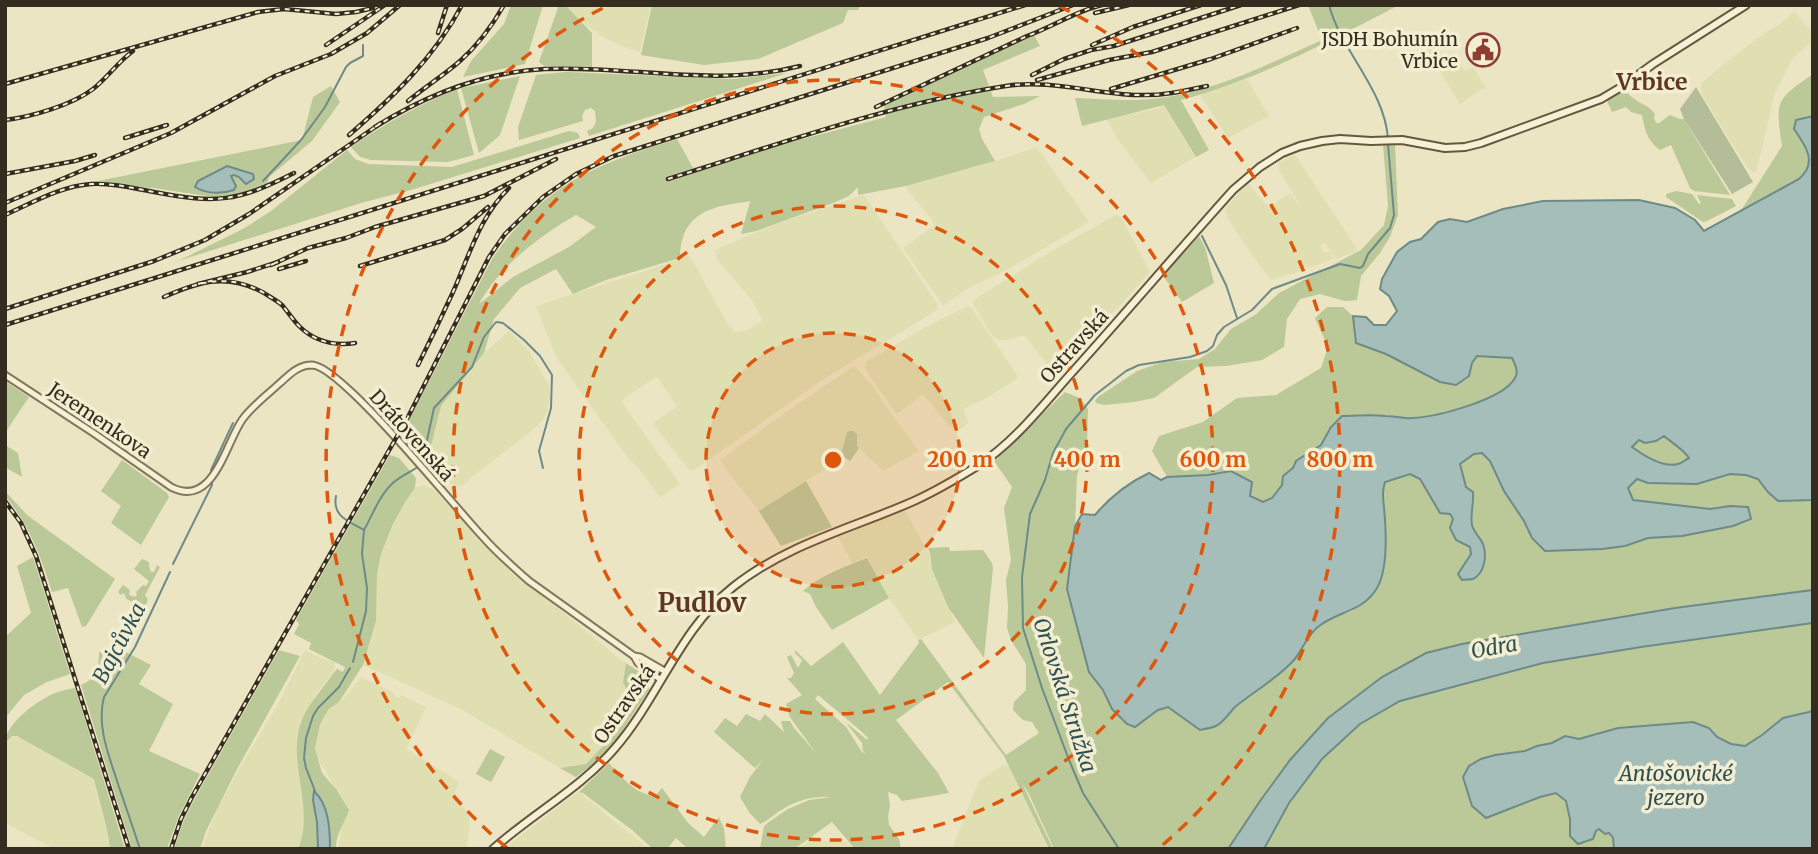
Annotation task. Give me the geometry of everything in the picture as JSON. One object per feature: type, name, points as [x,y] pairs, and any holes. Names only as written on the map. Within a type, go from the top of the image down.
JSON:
[{"type":"main road","name":"Ostravská","points":[[493,849],[577,784],[613,750],[700,621],[725,594],[771,561],[811,541],[920,498],[995,453],[1045,403],[1233,190],[1259,167],[1291,149],[1322,141],[1394,140],[1438,148],[1465,147],[1480,143],[1587,105],[1623,86],[1746,5]]},
{"type":"street","name":"Drátovenská","points":[[178,491],[198,489],[210,481],[246,415],[296,370],[308,365],[318,366],[369,409],[483,538],[515,569],[634,656],[638,663],[661,680]]},
{"type":"street","name":"Jeremenkova","points":[[5,375],[178,491]]},
{"type":"street","name":"Drátovenská","points":[[634,656],[666,673]]},
{"type":"green space","points":[[511,5],[543,5],[525,64],[463,77],[471,61],[504,24]]},
{"type":"green space","points":[[559,5],[565,5],[592,33],[592,67],[544,66],[539,62]]},
{"type":"green space","points":[[565,5],[651,5],[640,52],[601,36]]},
{"type":"green space","points":[[652,5],[860,5],[858,10],[848,10],[843,23],[758,59],[704,65],[641,55]]},
{"type":"green space","points":[[1308,5],[1399,5],[1266,70],[1181,100],[1209,150],[1196,157],[1164,105],[1082,126],[1075,98],[1139,100],[1181,94],[1223,83],[1322,40]]},
{"type":"green space","points":[[1794,12],[1813,33],[1813,41],[1792,59],[1775,93],[1754,173],[1736,150],[1700,87],[1729,60]]},
{"type":"green space","points":[[1034,35],[1040,46],[983,70],[993,97],[1040,96],[984,117],[979,129],[995,161],[906,186],[858,195],[858,187],[849,196],[833,203],[741,234],[752,201],[724,205],[693,221],[686,230],[680,258],[606,280],[573,294],[556,269],[520,288],[494,319],[484,353],[441,406],[429,462],[417,456],[401,436],[492,259],[530,213],[572,181],[621,158],[677,139],[693,168],[886,117],[884,105]],"holes":[[[576,215],[596,227],[569,247],[513,277],[479,304],[509,265],[534,243],[562,224]]]},
{"type":"green space","points":[[1438,48],[1444,57],[1452,52],[1465,71],[1473,67],[1486,88],[1460,104],[1426,49]]},
{"type":"green space","points":[[566,72],[733,79],[787,73],[589,136],[587,131],[593,128],[596,122],[595,111],[591,108],[585,110],[583,121],[519,140],[518,127],[536,75]]},
{"type":"green space","points":[[1813,74],[1813,116],[1796,120],[1794,129],[1808,154],[1805,173],[1740,212],[1782,146],[1779,119],[1781,103],[1785,96]]},
{"type":"green space","points":[[520,76],[500,135],[479,153],[461,88]]},
{"type":"green space","points":[[1244,80],[1248,81],[1269,116],[1228,138],[1201,96]]},
{"type":"green space","points":[[331,86],[340,102],[312,141],[269,177],[267,185],[233,200],[153,188],[78,185],[302,140],[313,97]]},
{"type":"green space","points":[[1696,87],[1753,182],[1732,194],[1680,109]]},
{"type":"green space","points":[[457,89],[474,155],[448,162],[371,160],[360,157],[351,147],[402,115]]},
{"type":"green space","points":[[1625,90],[1652,110],[1656,123],[1670,115],[1684,119],[1730,195],[1694,191],[1690,188],[1671,145],[1660,150],[1649,139],[1642,115],[1631,112],[1626,107],[1612,112],[1607,101]]},
{"type":"green space","points":[[1164,106],[1195,157],[1151,183],[1106,119]]},
{"type":"green space","points":[[569,131],[578,133],[580,138],[178,261],[243,229],[271,211],[347,150],[355,159],[368,164],[452,167]]},
{"type":"green space","points":[[1383,144],[1395,144],[1398,215],[1390,237],[1361,276],[1357,300],[1345,301],[1320,294],[1300,299],[1287,319],[1284,347],[1262,360],[1226,366],[1197,367],[1154,398],[1104,405],[1096,403],[1098,397],[1137,371],[1163,362],[1199,359],[1215,349],[1231,329],[1255,315],[1279,293],[1361,250],[1384,225],[1388,206]]},
{"type":"green space","points":[[1037,147],[1089,222],[1010,268],[965,290],[943,306],[903,248],[934,226],[931,218],[906,186]]},
{"type":"green space","points":[[1295,155],[1358,250],[1336,259],[1324,242],[1320,246],[1325,253],[1329,251],[1334,259],[1271,280],[1229,221],[1225,211],[1248,183],[1270,209],[1301,257],[1269,207],[1290,193],[1304,212],[1278,164]]},
{"type":"green space","points":[[1676,191],[1692,194],[1699,204],[1701,203],[1697,195],[1732,199],[1736,206],[1703,222],[1666,197],[1666,194]]},
{"type":"green space","points":[[864,195],[938,305],[937,310],[822,380],[693,471],[689,470],[654,425],[676,405],[660,380],[657,377],[636,390],[621,401],[680,484],[660,497],[628,458],[563,367],[536,306],[688,255],[728,325],[736,332],[745,331],[762,319],[752,300],[717,259],[715,250],[776,224]]},
{"type":"green space","points":[[1116,215],[1121,217],[1150,272],[1059,372],[1053,372],[1024,335],[1007,340],[993,337],[973,304],[975,299]]},
{"type":"green space","points":[[1199,236],[1205,247],[1214,283],[1182,302],[1163,276]]},
{"type":"green space","points":[[968,306],[1017,375],[1017,379],[964,408],[968,423],[958,431],[949,426],[923,394],[896,413],[866,371],[865,362]]},
{"type":"green space","points":[[1327,307],[1343,307],[1353,316],[1356,343],[1386,354],[1427,376],[1456,385],[1469,376],[1477,356],[1512,358],[1516,376],[1508,386],[1497,393],[1451,411],[1411,418],[1378,416],[1331,427],[1321,445],[1296,461],[1272,498],[1263,502],[1250,496],[1231,471],[1167,477],[1152,451],[1159,436],[1203,422],[1237,398],[1276,395],[1321,368],[1328,347],[1315,318]]},
{"type":"green space","points":[[509,331],[529,351],[549,385],[547,412],[530,432],[459,487],[438,476],[429,462],[441,406],[484,353]]},
{"type":"green space","points":[[854,366],[872,385],[919,451],[883,471],[857,446],[857,434],[854,431],[848,432],[842,453],[835,462],[759,511],[720,460]]},
{"type":"green space","points":[[5,381],[29,397],[5,433]]},
{"type":"green space","points":[[1065,392],[1080,398],[1088,409],[1087,445],[1077,475],[1075,526],[1067,589],[1089,672],[1103,690],[1112,709],[1150,717],[1158,710],[1168,707],[1200,730],[1218,725],[1303,649],[1313,631],[1325,621],[1352,611],[1383,569],[1384,482],[1410,474],[1420,479],[1439,513],[1450,514],[1453,519],[1450,528],[1456,540],[1470,547],[1471,554],[1458,574],[1473,579],[1477,575],[1483,567],[1485,553],[1473,528],[1473,493],[1466,488],[1460,463],[1474,454],[1482,453],[1490,461],[1532,538],[1545,551],[1625,546],[1648,538],[1683,536],[1733,526],[1751,519],[1730,506],[1710,509],[1633,500],[1628,488],[1637,478],[1697,484],[1730,474],[1746,475],[1758,479],[1768,492],[1804,501],[1813,500],[1813,590],[1675,608],[1328,718],[1290,760],[1228,849],[1054,849],[1022,783],[1053,849],[1049,849],[1004,756],[948,682],[896,720],[938,773],[949,793],[902,801],[897,795],[888,792],[889,825],[899,839],[901,849],[855,849],[832,822],[794,849],[760,849],[764,826],[769,822],[788,809],[809,800],[831,797],[812,798],[794,803],[760,824],[740,797],[763,760],[755,768],[714,732],[725,718],[737,726],[746,714],[760,721],[765,714],[784,732],[781,721],[790,721],[815,752],[790,717],[786,704],[802,695],[787,678],[791,678],[794,673],[787,657],[791,655],[798,668],[802,660],[795,650],[811,666],[843,642],[880,695],[921,639],[1006,755],[1039,733],[1032,722],[1023,720],[1013,710],[1014,702],[1026,690],[1026,664],[1007,628],[1006,580],[1011,560],[1004,508],[1012,487],[994,461]],"holes":[[[818,695],[869,739],[847,724],[862,743],[866,754],[846,727],[815,699]]]},
{"type":"green space","points":[[847,432],[857,434],[859,448],[850,461],[841,455]]},
{"type":"green space","points":[[1664,436],[1689,458],[1679,464],[1667,465],[1632,447],[1639,440],[1656,441]]},
{"type":"green space","points":[[5,445],[18,453],[22,477],[5,467]]},
{"type":"green space","points":[[390,455],[399,458],[416,478],[415,488],[392,526],[381,554],[377,574],[376,621],[363,665],[339,702],[329,709],[324,717],[315,748],[322,773],[349,810],[336,849],[330,849],[328,823],[314,806],[318,849],[298,849],[304,819],[297,756],[300,725],[310,705],[332,675],[337,669],[343,672],[345,667],[309,649],[311,643],[294,634],[299,624],[296,620]]},
{"type":"green space","points":[[122,460],[169,497],[141,545],[111,523],[121,506],[101,491]]},
{"type":"green space","points":[[806,481],[832,527],[781,546],[759,511]]},
{"type":"green space","points":[[423,485],[433,489],[513,574],[626,664],[623,682],[633,704],[611,738],[586,764],[560,768],[461,709],[363,665],[376,621],[377,574],[381,554],[405,502],[415,488]]},
{"type":"green space","points":[[5,491],[27,515],[115,579],[86,626],[82,627],[68,588],[52,592],[33,541],[5,496]]},
{"type":"green space","points":[[905,511],[929,553],[932,569],[955,622],[918,640],[893,605],[867,556],[852,563],[837,535]]},
{"type":"green space","points":[[949,547],[950,551],[983,550],[992,563],[984,658],[948,607],[932,569],[928,548]]},
{"type":"green space","points":[[33,557],[70,674],[47,682],[24,695],[5,718],[5,637],[31,613],[17,566]]},
{"type":"green space","points":[[867,558],[889,598],[832,630],[810,594],[803,591],[825,576]]},
{"type":"green space","points":[[142,559],[149,562],[151,572],[154,572],[157,565],[160,567],[145,595],[148,600],[143,608],[118,592],[123,585],[130,590],[129,595],[135,597],[143,585],[146,586],[149,581],[134,569]]},
{"type":"green space","points":[[1813,623],[1813,711],[1803,712],[1745,746],[1731,744],[1717,737],[1709,728],[1693,722],[1618,728],[1579,739],[1565,736],[1525,751],[1495,755],[1469,766],[1463,777],[1467,792],[1501,813],[1556,792],[1566,801],[1570,836],[1578,844],[1590,840],[1596,831],[1601,829],[1611,837],[1614,849],[1264,849],[1289,803],[1322,759],[1360,724],[1400,701],[1543,663]]},
{"type":"green space","points":[[114,646],[151,665],[139,684],[173,704],[149,751],[200,774],[178,818],[167,849],[132,849],[81,685],[96,672],[99,652],[105,653]]},
{"type":"green space","points":[[279,650],[300,656],[236,771],[200,849],[174,849],[195,798]]},
{"type":"green space","points":[[305,650],[335,662],[333,673],[316,694],[300,721],[298,766],[305,825],[298,849],[202,849],[215,813],[277,706]]},
{"type":"green space","points":[[622,661],[648,677],[649,690],[615,741],[596,762],[576,777],[560,768],[586,764],[611,738],[633,704],[623,682],[626,664]]},
{"type":"green space","points":[[361,677],[391,691],[397,698],[401,695],[426,707],[406,749],[458,781],[453,798],[470,817],[467,849],[338,849],[342,827],[349,811],[317,757],[315,747],[320,725],[329,709],[343,699]]},
{"type":"green space","points":[[75,688],[125,849],[110,849],[94,779],[17,736],[12,736],[5,743],[11,727],[33,706],[51,695]]},
{"type":"green space","points":[[12,736],[20,737],[94,779],[110,849],[55,849],[5,823],[5,743]]},
{"type":"green space","points":[[490,749],[505,757],[491,782],[476,774]]},
{"type":"green space","points":[[609,763],[630,785],[642,793],[656,795],[662,788],[688,823],[704,837],[719,817],[724,829],[726,849],[688,849],[676,838],[667,849],[653,849],[632,830],[579,792]]},
{"type":"green space","points":[[1003,765],[1009,766],[1048,849],[952,849],[979,781]]},
{"type":"green space","points":[[579,792],[649,849],[503,849],[576,793]]},
{"type":"green space","points":[[810,841],[848,842],[854,849],[798,849]]},
{"type":"water","points":[[1813,116],[1813,500],[1778,501],[1758,479],[1746,475],[1730,474],[1697,484],[1648,483],[1637,479],[1628,488],[1633,500],[1710,509],[1748,507],[1751,519],[1733,526],[1682,536],[1648,538],[1625,546],[1545,551],[1532,538],[1490,461],[1482,453],[1474,454],[1460,464],[1466,487],[1473,492],[1472,525],[1484,548],[1484,563],[1480,573],[1473,579],[1462,580],[1458,574],[1471,554],[1470,547],[1456,540],[1450,528],[1453,519],[1450,514],[1440,513],[1420,479],[1410,474],[1385,482],[1385,560],[1377,588],[1358,607],[1326,621],[1315,629],[1287,667],[1235,707],[1222,722],[1200,730],[1168,707],[1158,710],[1135,727],[1127,724],[1112,709],[1103,690],[1089,672],[1067,589],[1075,526],[1082,514],[1095,515],[1120,491],[1149,473],[1161,480],[1167,477],[1231,471],[1252,482],[1250,496],[1263,502],[1272,498],[1282,485],[1283,476],[1293,468],[1296,461],[1321,445],[1331,427],[1342,416],[1423,417],[1468,406],[1497,393],[1508,386],[1516,376],[1512,358],[1477,356],[1469,376],[1456,385],[1440,382],[1386,354],[1356,343],[1353,316],[1366,317],[1374,325],[1386,325],[1397,311],[1389,296],[1380,289],[1382,279],[1397,252],[1410,242],[1421,239],[1438,222],[1450,219],[1467,222],[1503,209],[1543,201],[1639,200],[1675,208],[1695,220],[1704,231],[1799,179],[1805,173],[1808,154],[1794,129],[1796,120]],"holes":[[[1664,436],[1689,458],[1678,464],[1666,464],[1632,447],[1639,440],[1645,443]]]},
{"type":"water","points":[[227,166],[253,174],[254,179],[246,184],[239,177],[231,176],[236,186],[234,190],[224,192],[209,192],[195,187],[198,181]]},
{"type":"water","name":"Odra","points":[[1813,590],[1813,623],[1543,663],[1400,701],[1360,724],[1322,759],[1289,803],[1264,849],[1228,849],[1290,760],[1328,718],[1382,677],[1426,653],[1462,644],[1675,608]]},
{"type":"water","name":"Antošovické jezero","points":[[1813,711],[1813,849],[1614,849],[1613,838],[1599,829],[1593,839],[1578,844],[1570,836],[1566,801],[1556,793],[1486,818],[1472,806],[1463,777],[1469,766],[1481,759],[1525,751],[1565,736],[1579,739],[1618,728],[1693,722],[1709,728],[1717,737],[1731,744],[1745,746],[1783,718]]},
{"type":"water","points":[[314,791],[326,810],[330,849],[318,849]]},
{"type":"waterway","name":"Orlovská Stružka","points":[[1329,5],[1343,38],[1379,104],[1388,139]]},
{"type":"waterway","name":"Bajcůvka","points":[[263,181],[301,140],[325,107],[346,67],[363,56],[363,45]]},
{"type":"waterway","name":"Orlovská Stružka","points":[[1119,849],[1083,793],[1042,688],[1023,628],[1022,577],[1030,514],[1053,453],[1066,429],[1095,395],[1126,371],[1139,365],[1190,357],[1207,351],[1224,327],[1252,310],[1272,289],[1340,264],[1360,268],[1363,266],[1368,254],[1390,228],[1394,215],[1388,144]]},
{"type":"waterway","points":[[1202,236],[1226,285],[1237,318]]},
{"type":"waterway","points":[[422,463],[434,408],[472,367],[484,337],[496,322],[503,323],[524,340],[540,356],[552,375],[551,408],[539,451],[543,468]]},
{"type":"waterway","name":"Bajcůvka","points":[[211,473],[233,423]]},
{"type":"waterway","points":[[364,530],[389,487],[418,467]]},
{"type":"waterway","name":"Bajcůvka","points":[[173,564],[212,485],[212,478]]},
{"type":"waterway","points":[[336,496],[335,503],[339,514],[364,530],[362,554],[367,588],[366,611],[353,662]]},
{"type":"waterway","name":"Bajcůvka","points":[[140,849],[105,742],[102,708],[104,697],[135,647],[170,572]]},
{"type":"waterway","points":[[315,791],[304,758],[306,738],[318,708],[339,687],[350,668]]},
{"type":"railway","points":[[326,45],[385,5]]},
{"type":"railway","points":[[5,203],[171,133],[275,76],[331,54],[367,33],[400,5]]},
{"type":"railway","points":[[438,33],[447,5]]},
{"type":"railway","points":[[349,135],[412,76],[439,42],[462,5]]},
{"type":"railway","points":[[408,101],[467,55],[504,5]]},
{"type":"railway","points":[[5,325],[1025,5]]},
{"type":"railway","points":[[171,849],[192,797],[408,417],[489,257],[505,234],[543,197],[576,174],[614,156],[988,38],[1073,5]]},
{"type":"railway","points":[[876,107],[1027,36],[1102,5]]},
{"type":"railway","points":[[1095,13],[1129,5]]},
{"type":"railway","points":[[1092,45],[1133,27],[1201,5]]},
{"type":"railway","points":[[1032,75],[1064,59],[1114,46],[1241,5]]},
{"type":"railway","points":[[1037,80],[1109,60],[1152,52],[1299,5]]},
{"type":"railway","points":[[5,84],[258,12],[284,9],[336,14],[373,8]]},
{"type":"railway","points":[[1111,89],[1211,59],[1297,28]]},
{"type":"railway","points":[[5,120],[51,109],[84,95],[133,51]]},
{"type":"railway","points":[[375,127],[435,95],[478,80],[522,71],[577,69],[704,76],[768,72],[800,66]]},
{"type":"railway","points":[[668,179],[877,114],[1006,86],[1039,84],[1147,95],[1207,86]]},
{"type":"railway","points":[[5,309],[154,261],[205,240],[249,214],[381,123]]},
{"type":"railway","points":[[125,138],[167,125]]},
{"type":"railway","points":[[5,174],[95,155]]},
{"type":"railway","points":[[271,265],[308,248],[484,196],[556,159]]},
{"type":"railway","points":[[5,215],[80,185],[115,185],[211,199],[257,190],[294,173]]},
{"type":"railway","points":[[418,365],[483,224],[509,188]]},
{"type":"railway","points":[[360,266],[445,240],[488,207]]},
{"type":"railway","points":[[279,269],[306,261]]},
{"type":"railway","points":[[198,284],[278,262]]},
{"type":"railway","points":[[164,297],[202,283],[238,283],[264,293],[278,302],[299,326],[312,336],[332,343],[355,343]]},
{"type":"railway","points":[[5,501],[21,523],[36,556],[129,849]]},
{"type":"place","name":"JSDH Bohumín Vrbice","points":[[1483,50]]},
{"type":"district","name":"Vrbice","points":[[1652,81]]},
{"type":"district","name":"Pudlov","points":[[702,602]]}]
